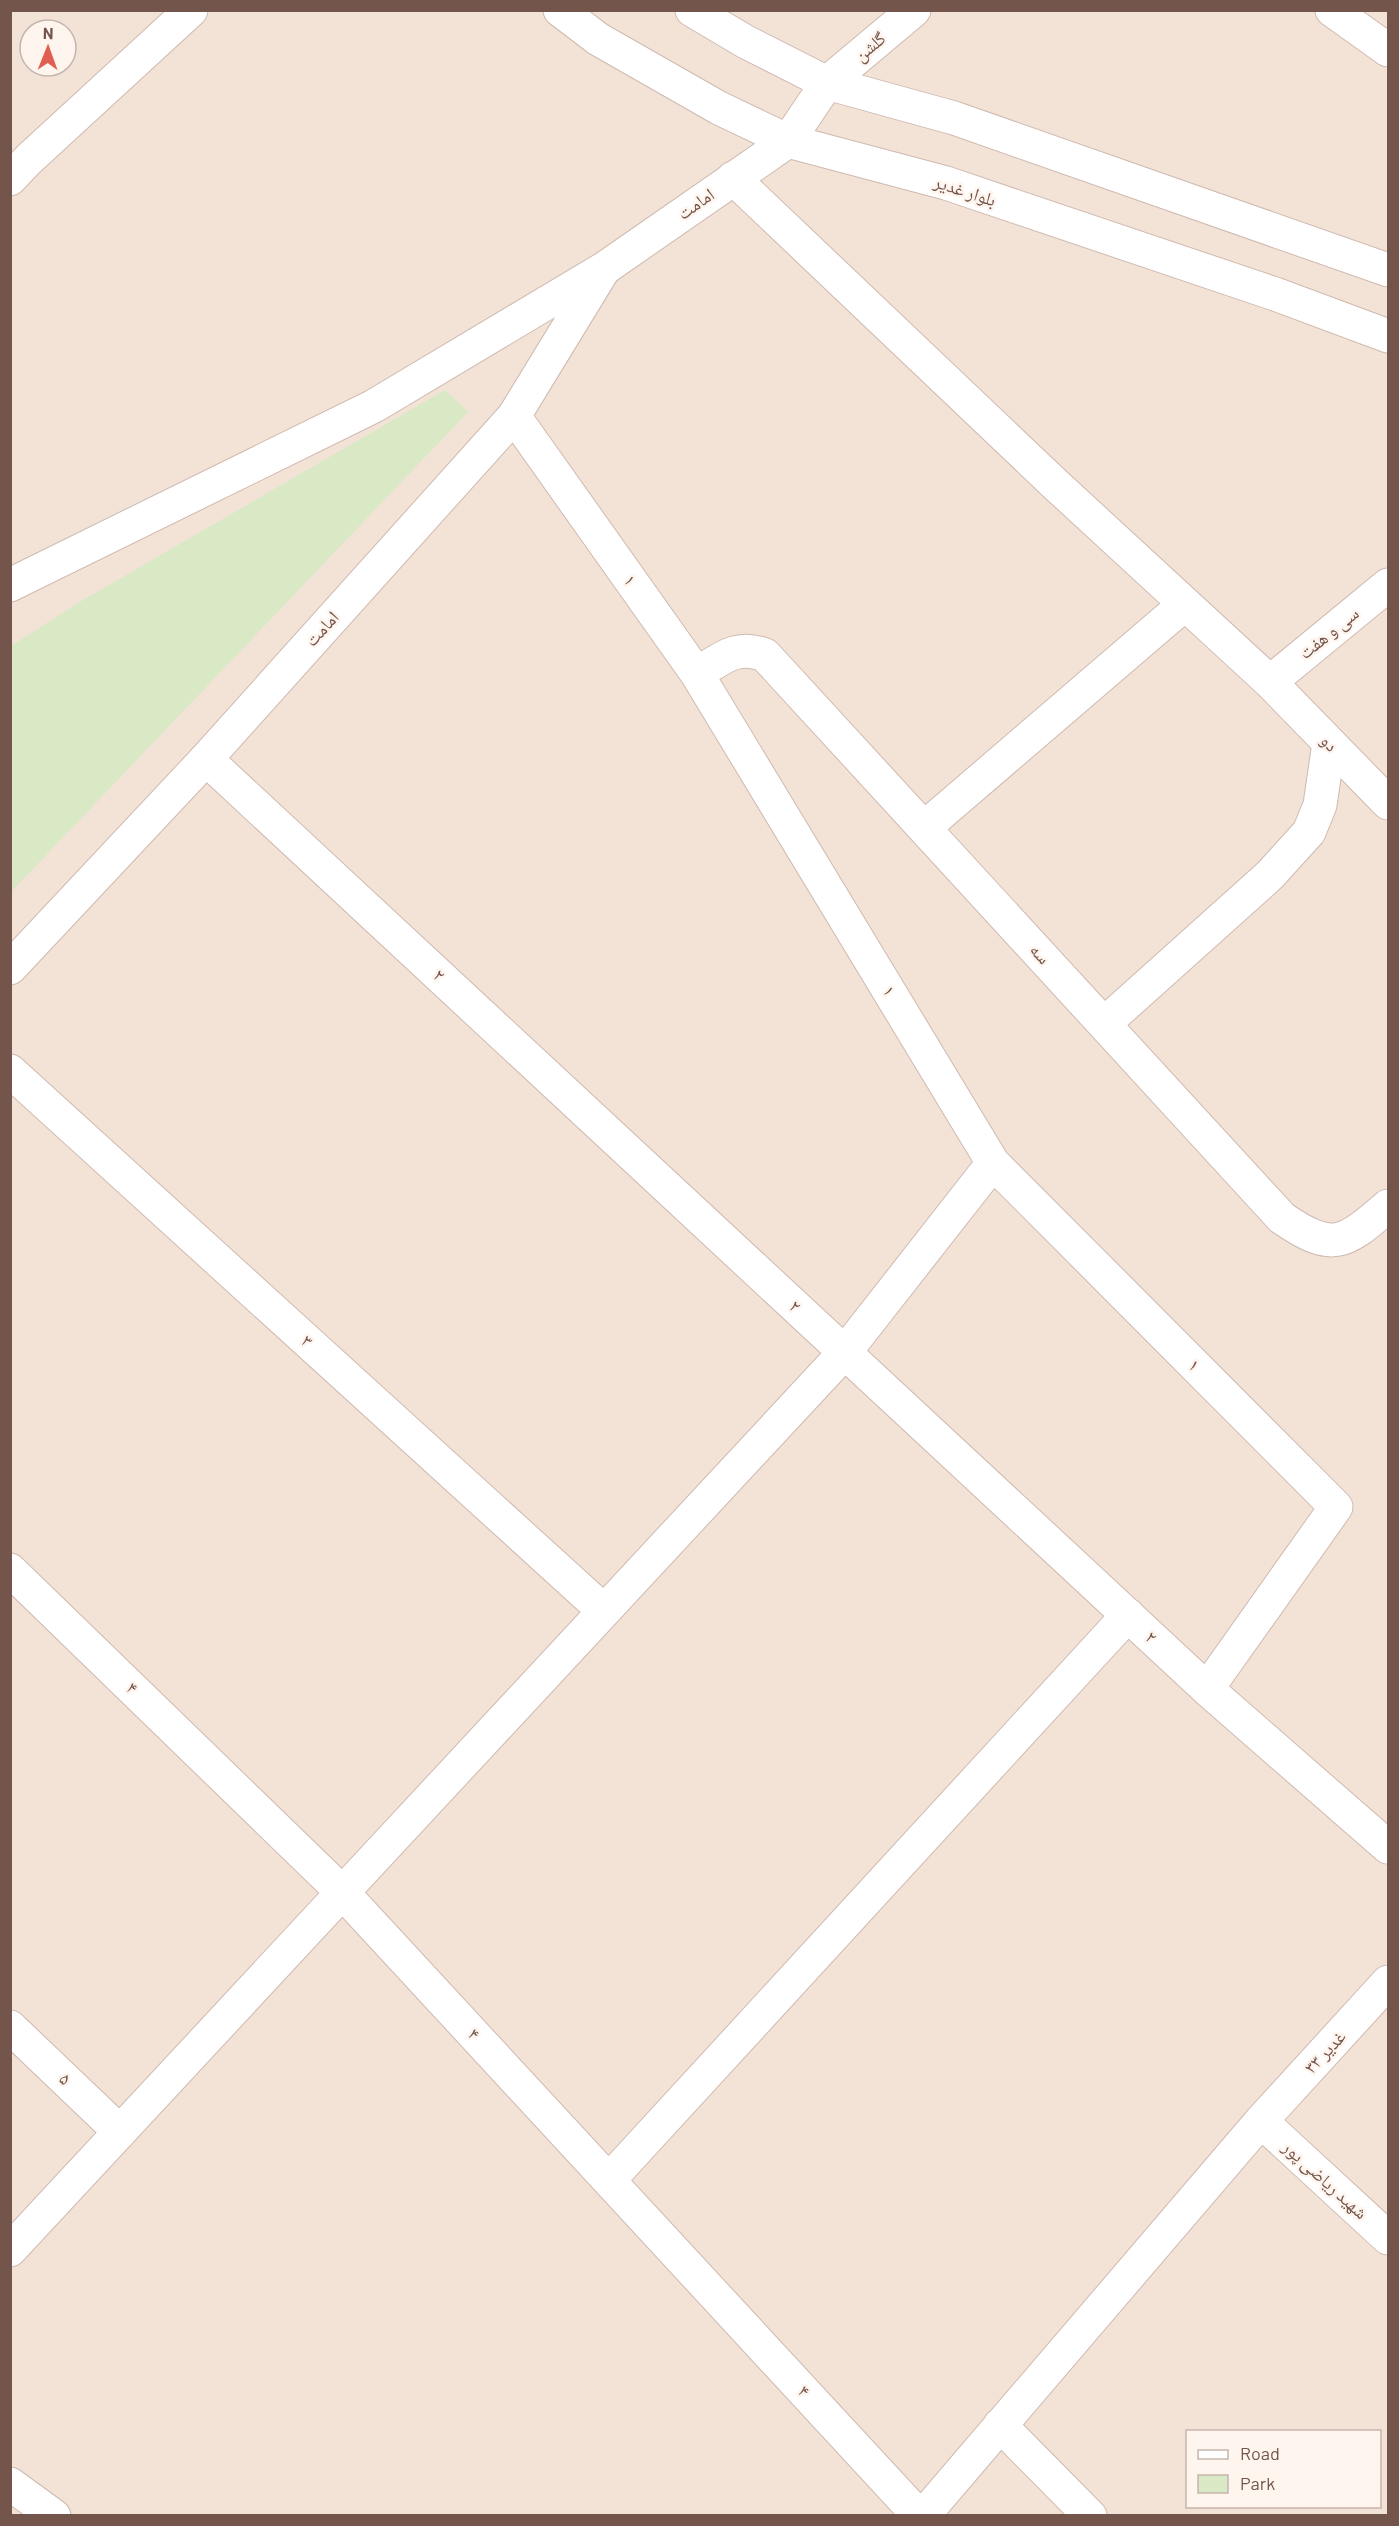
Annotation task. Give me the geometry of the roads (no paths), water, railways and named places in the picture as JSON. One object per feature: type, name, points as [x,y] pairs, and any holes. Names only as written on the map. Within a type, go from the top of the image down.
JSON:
[{"type":"street","points":[[10,179],[191,10]]},
{"type":"street","name":"بلوار غدیر","points":[[560,10],[598,39],[720,108],[788,141],[946,183],[1275,294],[1389,336]]},
{"type":"street","points":[[692,10],[746,42],[827,83],[954,118],[1389,270]]},
{"type":"street","name":"گلشن","points":[[788,141],[827,83],[914,10]]},
{"type":"street","points":[[1332,10],[1389,50]]},
{"type":"street","name":"امامت","points":[[10,585],[374,406],[605,268],[788,141]]},
{"type":"street","name":"دو","points":[[734,178],[1270,682],[1389,803]]},
{"type":"street","name":"امامت","points":[[10,968],[206,759],[514,416],[605,268]]},
{"type":"street","name":"۱","points":[[514,416],[697,674],[993,1163],[1336,1507],[1207,1689]]},
{"type":"street","name":"سی و هفت","points":[[1270,682],[1389,585]]},
{"type":"street","points":[[924,828],[1185,604]]},
{"type":"street","name":"سه","points":[[697,674],[730,653],[750,650],[765,655],[1282,1218],[1307,1235],[1330,1241],[1354,1236],[1389,1206]]},
{"type":"street","points":[[1104,1024],[1270,875],[1309,832],[1320,805],[1329,743]]},
{"type":"street","name":"۲","points":[[206,759],[1207,1689],[1389,1847]]},
{"type":"street","name":"۳","points":[[10,1071],[604,1611]]},
{"type":"street","points":[[10,2250],[845,1352],[993,1163]]},
{"type":"street","name":"۴","points":[[10,1570],[343,1893],[921,2516]]},
{"type":"street","points":[[609,2180],[1128,1615]]},
{"type":"street","name":"غدیر ۳۳","points":[[921,2516],[1260,2121],[1389,1982]]},
{"type":"street","name":"۵","points":[[10,2027],[120,2132]]},
{"type":"street","name":"شهید ریاضی پور","points":[[1260,2121],[1389,2238]]},
{"type":"street","points":[[1000,2425],[1090,2516]]},
{"type":"street","points":[[10,2484],[54,2516]]}]
